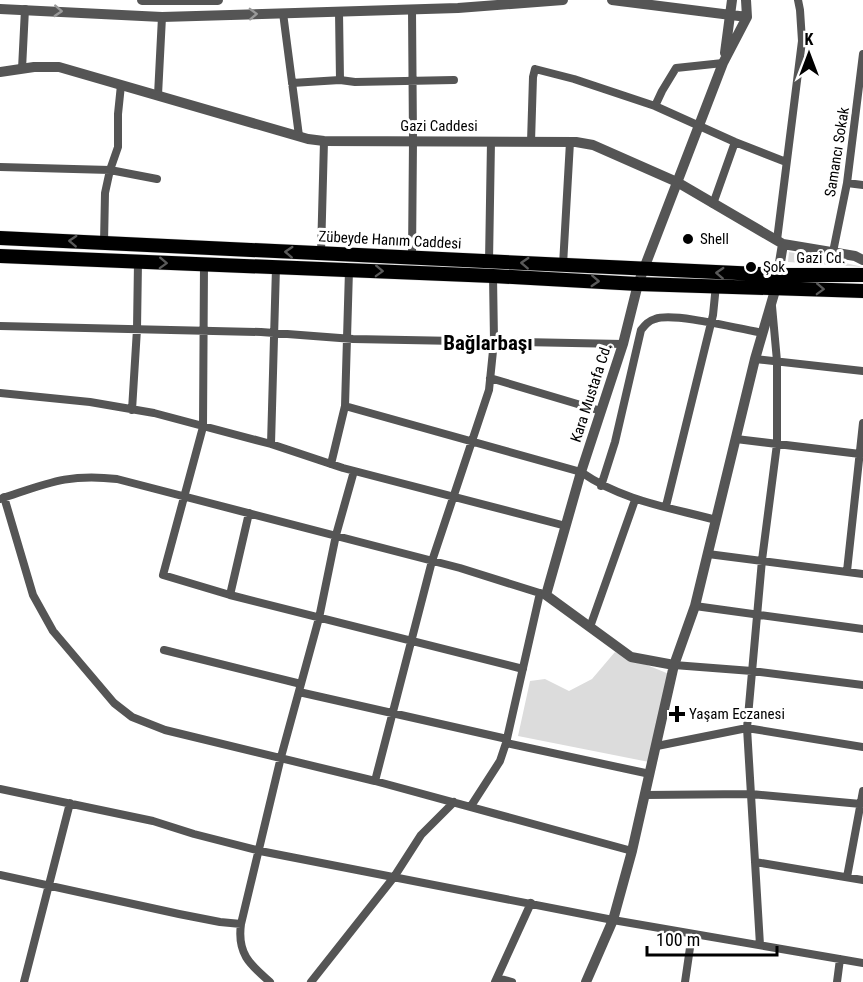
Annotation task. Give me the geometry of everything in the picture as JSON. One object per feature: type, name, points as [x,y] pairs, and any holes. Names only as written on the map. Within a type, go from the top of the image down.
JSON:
[{"type":"main road","name":"Zübeyde Hanım Caddesi","points":[[0,238],[644,269],[777,281]]},
{"type":"main road","points":[[0,256],[638,284],[716,285],[777,281]]},
{"type":"main road","name":"Gazi Cd.","points":[[777,281],[863,275]]},
{"type":"main road","name":"Gazi Cd.","points":[[777,281],[863,291]]},
{"type":"street","points":[[142,0],[218,0]]},
{"type":"street","points":[[0,9],[162,17],[412,10],[563,0]]},
{"type":"street","points":[[612,0],[747,17]]},
{"type":"street","points":[[723,63],[730,15],[743,0]]},
{"type":"street","points":[[723,63],[747,17],[743,0]]},
{"type":"street","points":[[586,982],[613,920],[632,851],[674,665],[696,606],[755,359],[777,281],[786,162],[802,41],[798,0]]},
{"type":"street","points":[[22,69],[25,9]]},
{"type":"street","points":[[411,258],[412,10]]},
{"type":"street","points":[[339,12],[340,80]]},
{"type":"street","points":[[283,13],[299,136]]},
{"type":"street","points":[[158,95],[162,17]]},
{"type":"street","name":"Samancı Sokak","points":[[833,252],[848,183],[861,101],[863,54]]},
{"type":"street","points":[[655,106],[676,68],[723,63]]},
{"type":"street","name":"Kara Mustafa Cd.","points":[[543,594],[623,344],[638,284],[723,63]]},
{"type":"street","name":"Gazi Caddesi","points":[[0,72],[59,67],[299,136],[324,141],[570,142],[593,145],[677,182],[780,242],[855,256],[863,260]]},
{"type":"street","points":[[531,142],[533,77],[536,69],[655,106],[786,162]]},
{"type":"street","points":[[292,83],[340,80],[355,82],[454,80]]},
{"type":"street","points":[[104,243],[105,193],[118,147],[121,85]]},
{"type":"street","points":[[321,253],[324,141]]},
{"type":"street","points":[[489,262],[491,141]]},
{"type":"street","points":[[563,265],[570,142]]},
{"type":"street","points":[[713,204],[735,142]]},
{"type":"street","points":[[0,167],[110,170],[157,179]]},
{"type":"street","points":[[848,183],[863,185]]},
{"type":"street","points":[[132,410],[138,262]]},
{"type":"street","points":[[204,264],[203,427],[163,575],[319,618],[523,669]]},
{"type":"street","points":[[271,444],[276,334],[276,267]]},
{"type":"street","points":[[331,464],[345,406],[349,270]]},
{"type":"street","points":[[375,781],[432,561],[489,390],[494,341],[493,276]]},
{"type":"street","points":[[666,506],[713,315],[716,285]]},
{"type":"street","points":[[760,945],[747,728],[762,561],[777,444],[777,361],[771,303]]},
{"type":"street","points":[[601,486],[615,442],[640,330],[647,322],[664,317],[763,333]]},
{"type":"street","points":[[0,326],[261,332],[348,339],[623,344]]},
{"type":"street","points":[[755,359],[863,371]]},
{"type":"street","points":[[490,378],[601,411]]},
{"type":"street","points":[[0,393],[90,402],[132,410],[271,444],[354,471],[566,526]]},
{"type":"street","points":[[345,406],[581,472],[601,486],[635,500],[716,520]]},
{"type":"street","points":[[847,571],[860,497],[860,454],[863,429]]},
{"type":"street","points":[[736,440],[860,454]]},
{"type":"street","points":[[270,982],[254,968],[243,952],[240,934],[281,757],[319,618],[336,535],[354,471]]},
{"type":"street","points":[[632,851],[375,781],[154,727],[132,717],[114,703],[57,636],[39,608],[2,498],[52,481],[93,476],[117,479],[336,535],[543,594],[631,657],[674,665],[752,671],[863,686]]},
{"type":"street","points":[[590,627],[635,500]]},
{"type":"street","points":[[231,594],[249,513]]},
{"type":"street","points":[[708,554],[863,574]]},
{"type":"street","points":[[471,806],[500,761],[543,594]]},
{"type":"street","points":[[696,606],[863,629]]},
{"type":"street","points":[[164,650],[506,741],[650,774]]},
{"type":"street","points":[[657,746],[747,728],[863,747]]},
{"type":"street","points":[[0,789],[153,821],[260,851],[613,920],[863,963]]},
{"type":"street","points":[[847,877],[863,791]]},
{"type":"street","points":[[645,795],[751,794],[861,804]]},
{"type":"street","points":[[311,982],[394,877],[421,835],[454,802]]},
{"type":"street","points":[[24,982],[47,885],[70,803]]},
{"type":"street","points":[[755,862],[863,880]]},
{"type":"street","points":[[0,875],[179,915],[242,924]]},
{"type":"street","points":[[512,982],[496,980],[531,903]]},
{"type":"street","points":[[685,982],[692,934]]},
{"type":"street","points":[[837,982],[840,959]]},
{"type":"shaded area","points":[[789,252],[819,257],[863,267],[788,262]]},
{"type":"shaded area","points":[[615,652],[669,674],[649,762],[518,736],[530,681],[545,679],[569,691],[592,679]]},
{"type":"place","name":"Shell","points":[[688,239]]},
{"type":"place","name":"Şok","points":[[751,267]]},
{"type":"place","name":"Yaşam Eczanesi","points":[[677,714]]},
{"type":"district","name":"Bağlarbaşı","points":[[488,343]]}]
